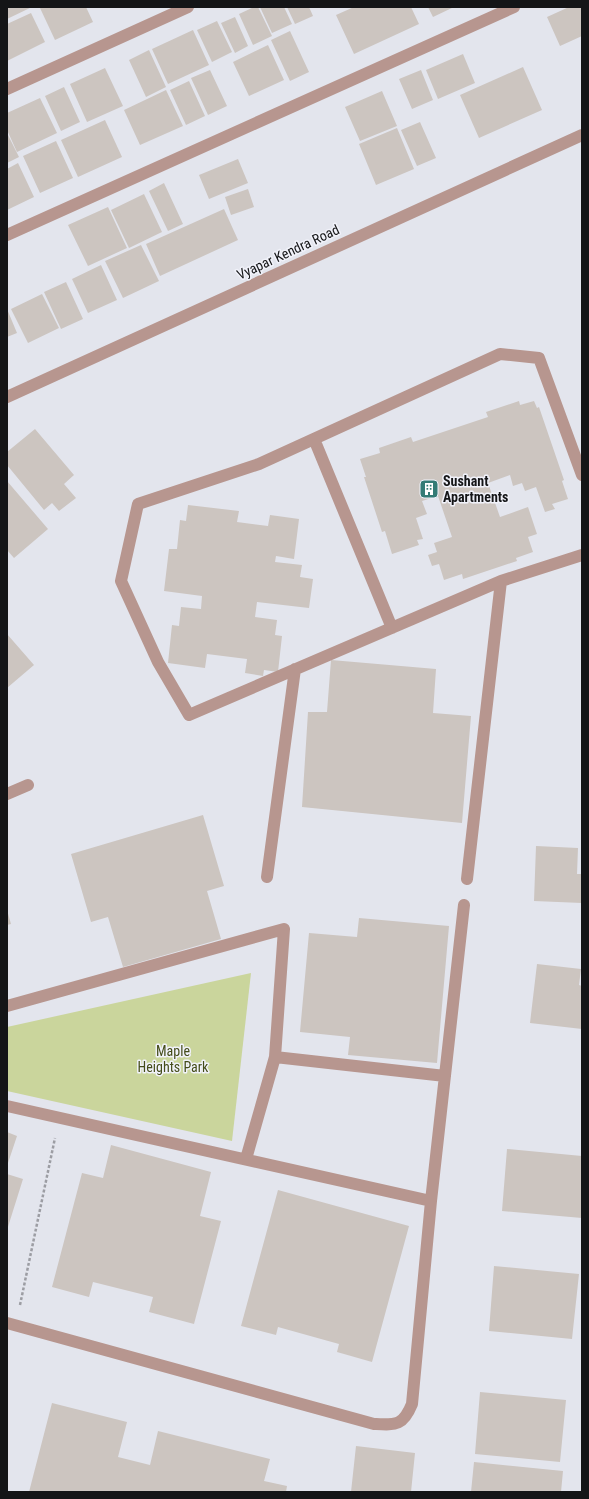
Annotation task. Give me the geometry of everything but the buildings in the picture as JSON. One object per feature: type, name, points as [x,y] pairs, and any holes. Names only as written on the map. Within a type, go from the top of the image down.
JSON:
[{"type":"street","points":[[7,89],[188,7]]},
{"type":"street","points":[[7,235],[514,7]]},
{"type":"street","name":"Vyapar Kendra Road","points":[[7,397],[582,135]]},
{"type":"street","points":[[582,475],[539,358],[500,354],[259,464],[138,504],[121,581],[158,662],[189,714],[501,581],[582,555]]},
{"type":"street","points":[[314,439],[392,628]]},
{"type":"street","points":[[467,879],[501,581]]},
{"type":"street","points":[[267,877],[295,670]]},
{"type":"street","points":[[7,794],[28,786]]},
{"type":"street","points":[[11,1324],[374,1424],[395,1425],[406,1418],[412,1404],[431,1201],[464,905]]},
{"type":"street","points":[[7,1006],[284,929],[275,1057],[246,1159]]},
{"type":"street","points":[[275,1057],[445,1076]]},
{"type":"street","points":[[7,1106],[431,1201]]},
{"type":"path","points":[[11,1324],[59,1118]]},
{"type":"green space","name":"Maple Heights Park","points":[[251,973],[232,1141],[7,1091],[7,1027]]},
{"type":"place","name":"Sushant Apartments","points":[[429,489]]}]
